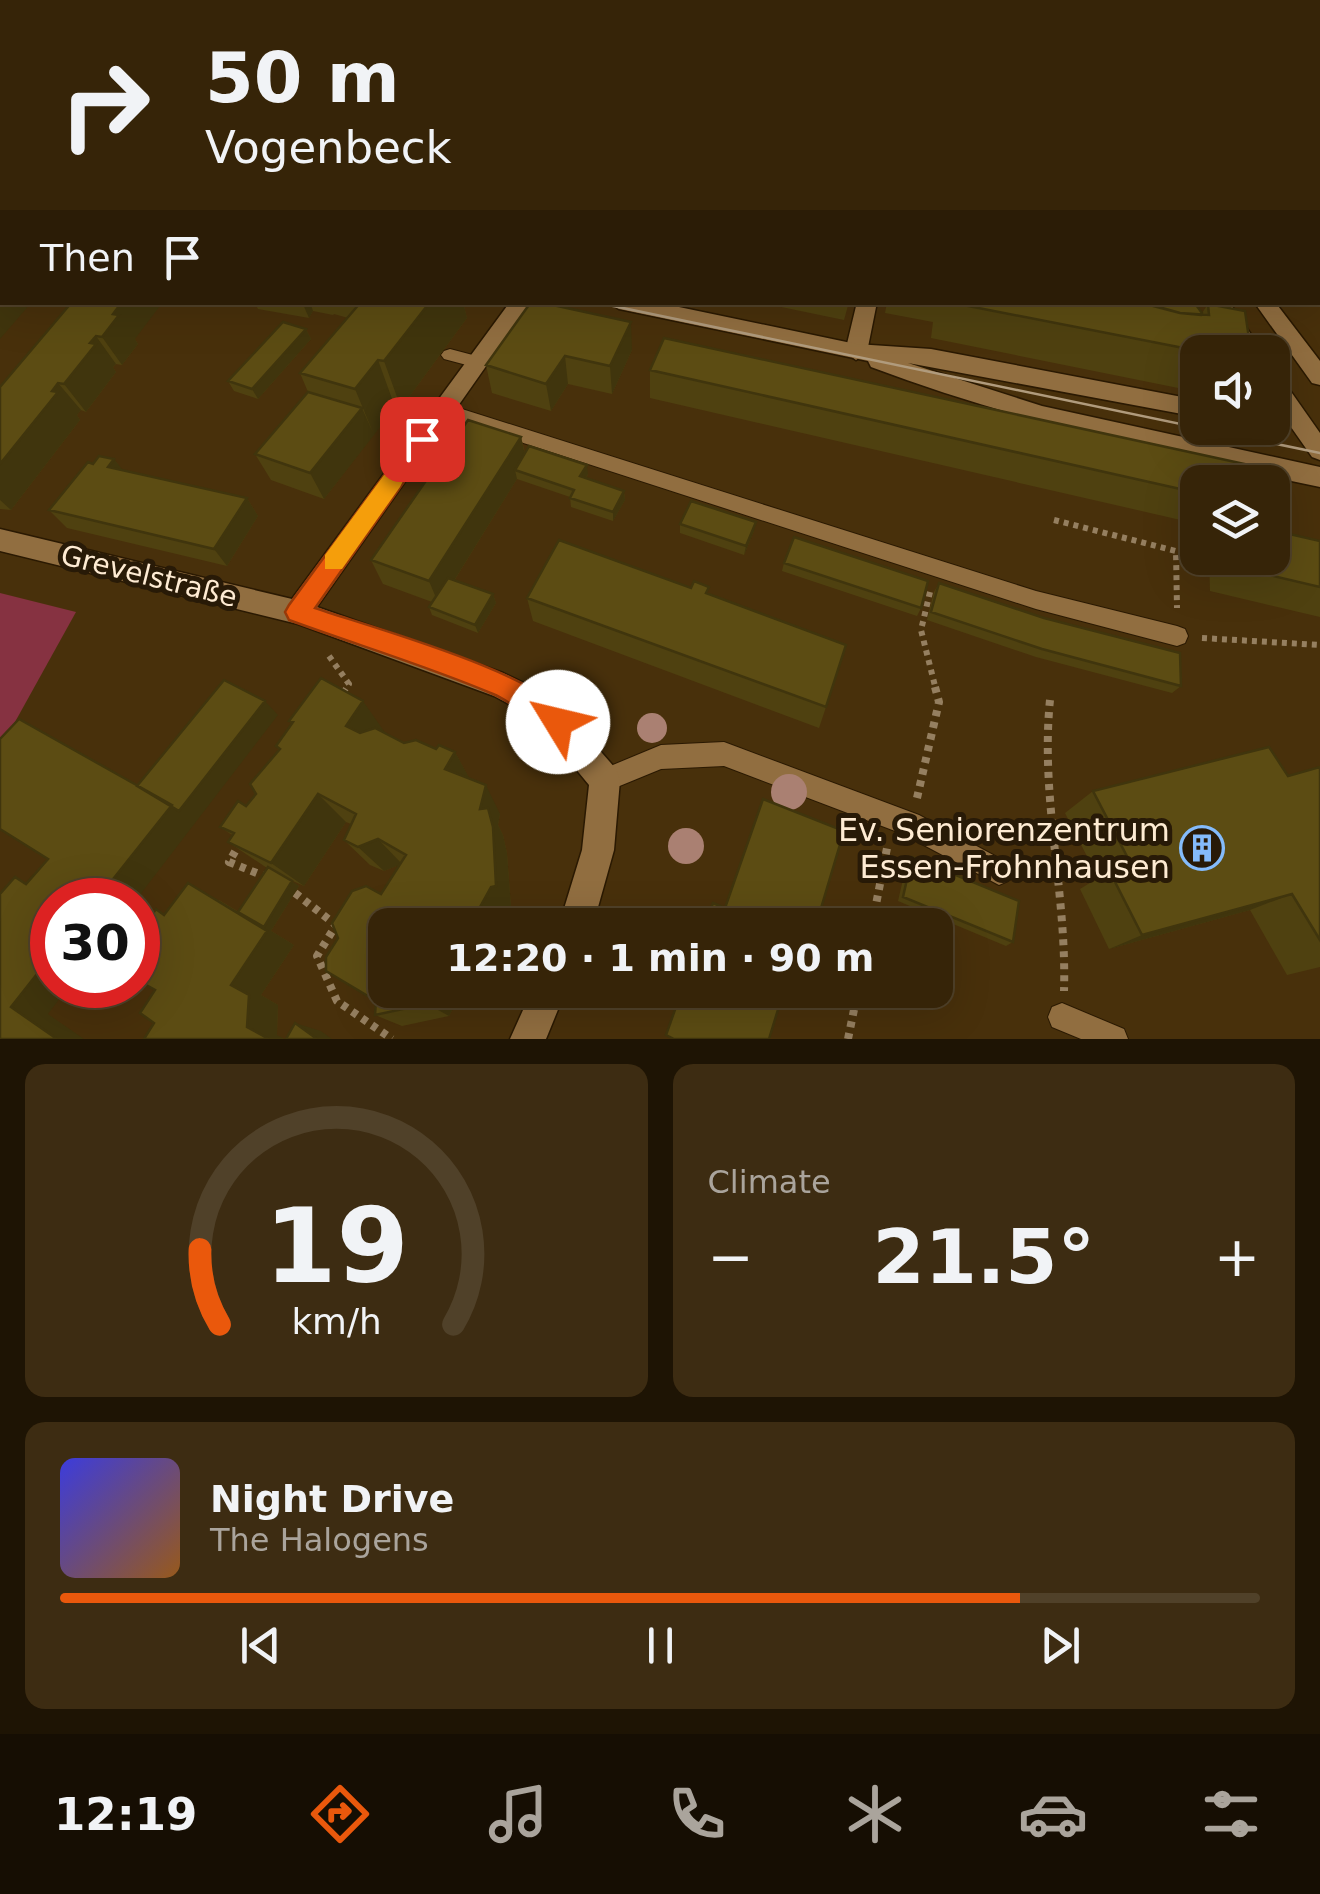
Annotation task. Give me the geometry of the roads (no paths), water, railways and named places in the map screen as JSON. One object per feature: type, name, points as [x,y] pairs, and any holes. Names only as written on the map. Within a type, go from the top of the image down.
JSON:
[{"type":"main road","points":[[298,612],[519,305]]},
{"type":"main road","points":[[633,305],[856,352],[931,357],[1180,405]]},
{"type":"main road","points":[[856,352],[866,305]]},
{"type":"main road","points":[[1220,305],[1240,335]]},
{"type":"main road","points":[[1266,305],[1320,377]]},
{"type":"main road","points":[[856,352],[940,386],[1052,420],[1320,478]]},
{"type":"main road","points":[[1290,402],[1312,427],[1320,452]]},
{"type":"main road","name":"Grevelstraße","points":[[0,540],[298,612],[503,686],[543,707],[604,780]]},
{"type":"main road","points":[[581,908],[598,850],[604,780]]},
{"type":"main road","points":[[528,1039],[541,1008]]},
{"type":"lane","points":[[450,355],[478,362]]},
{"type":"lane","points":[[443,410],[1036,600],[1177,636]]},
{"type":"lane","points":[[604,780],[661,758],[724,754],[902,820],[999,872]]},
{"type":"lane","points":[[1062,1016],[1114,1039]]},
{"type":"tram line","points":[[608,305],[1320,453]]},
{"type":"place","name":"Ev. Seniorenzentrum Essen-Frohnhausen","points":[[1202,848]]}]
